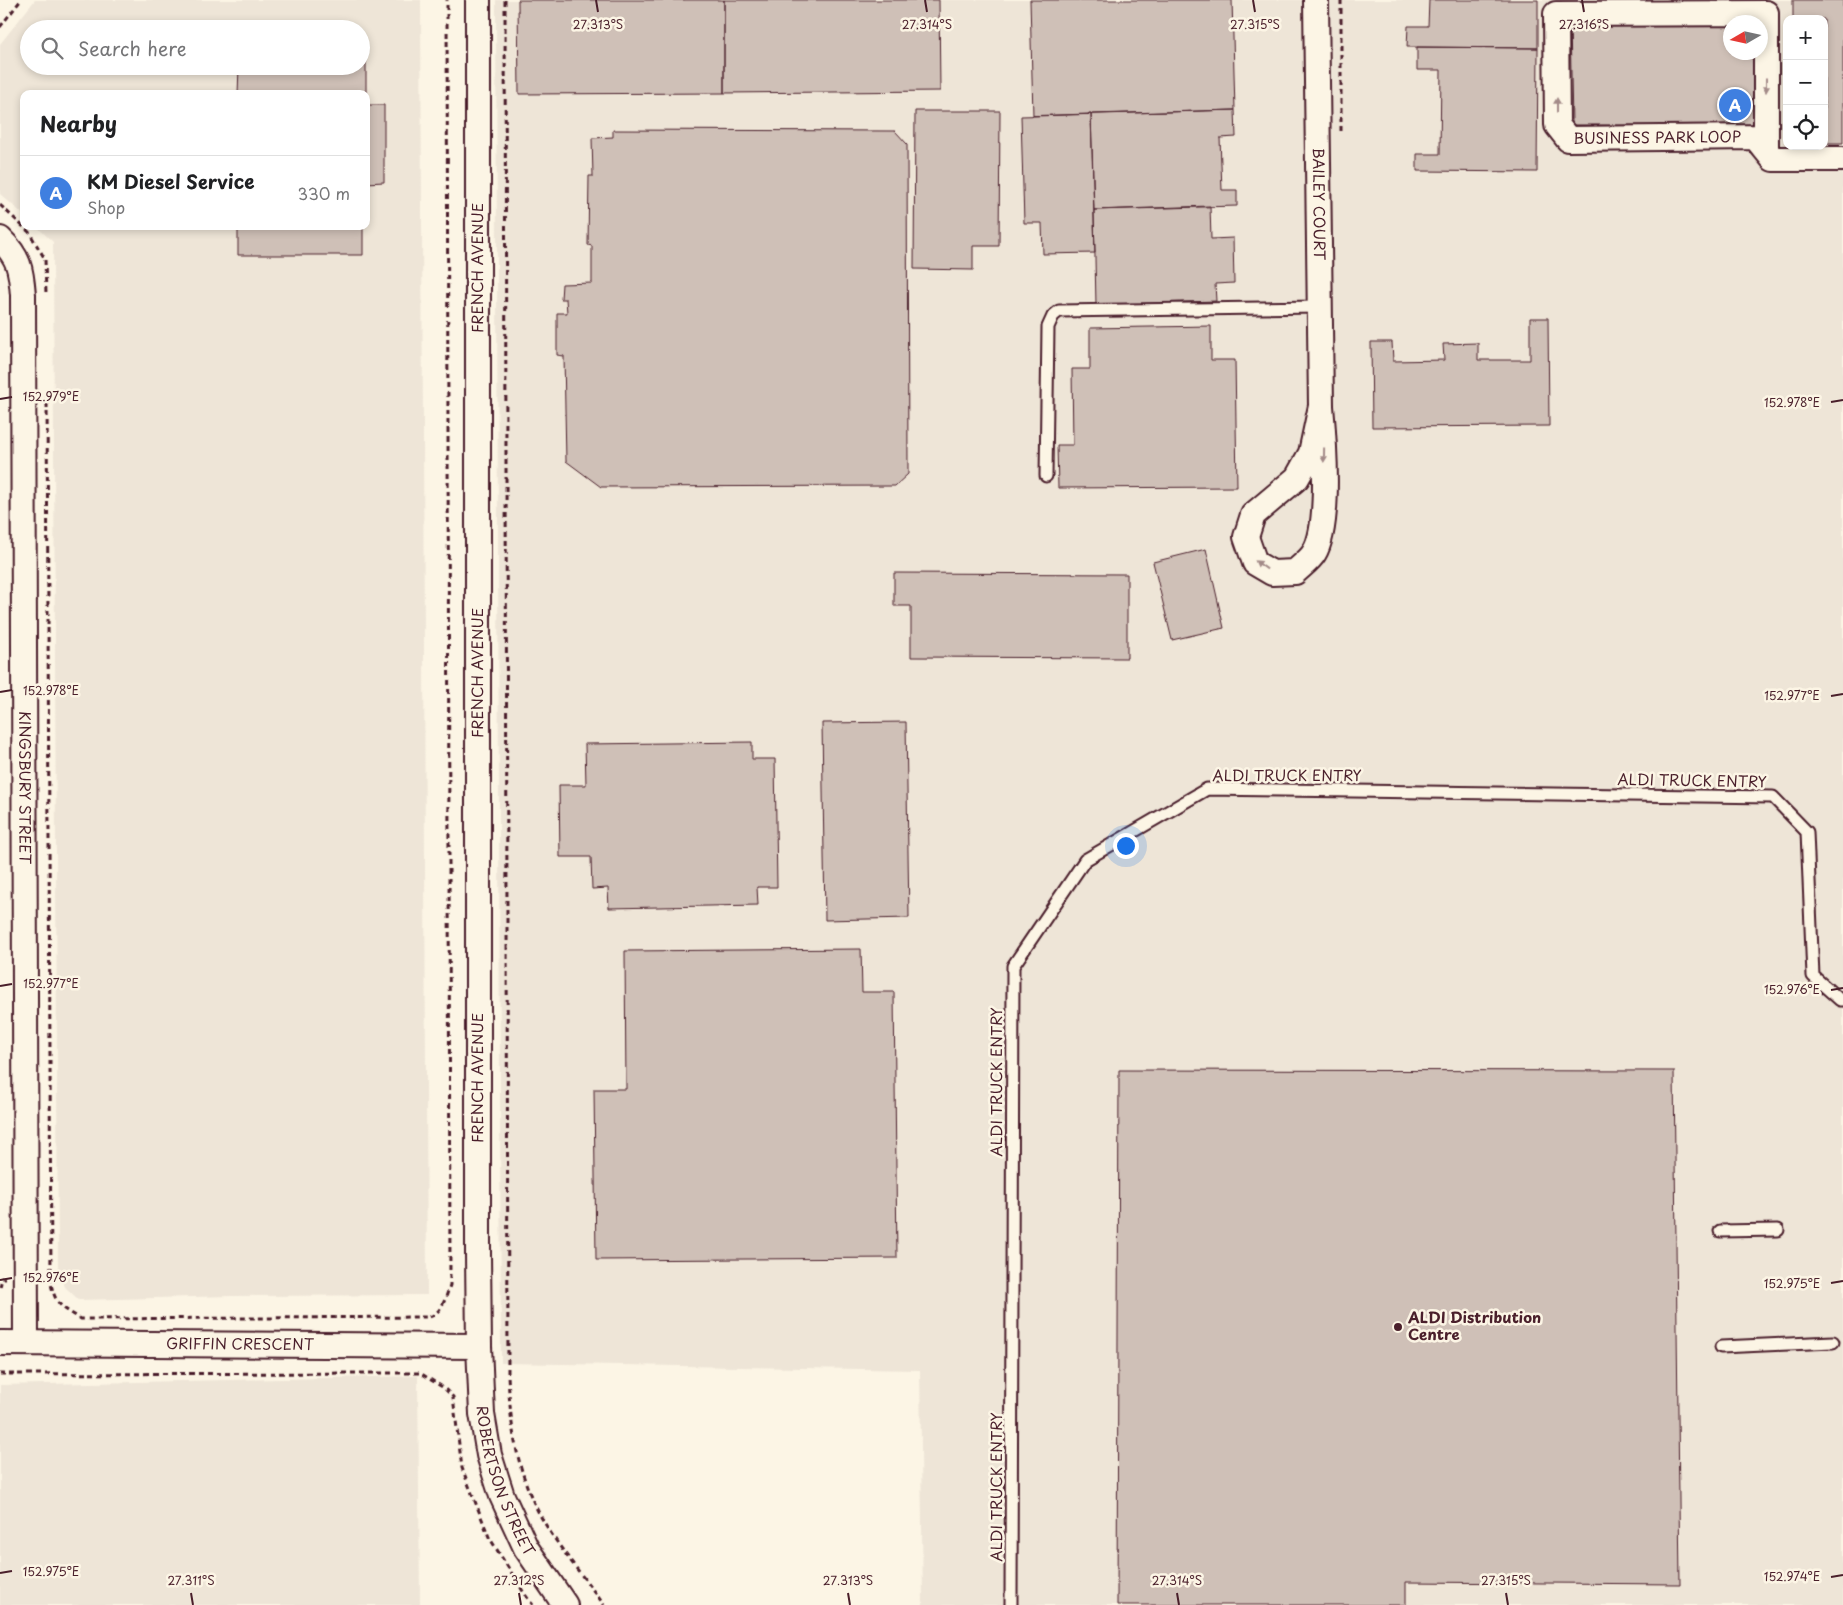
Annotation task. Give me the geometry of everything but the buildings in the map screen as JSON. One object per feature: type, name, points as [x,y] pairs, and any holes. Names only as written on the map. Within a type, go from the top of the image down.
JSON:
[{"type":"street","name":"FRENCH AVENUE","points":[[478,0],[479,1346]]},
{"type":"street","name":"BAILEY COURT","points":[[1316,0],[1321,406],[1325,446],[1323,530],[1314,554],[1295,572],[1272,573],[1255,563],[1246,537],[1253,515],[1297,478],[1311,453],[1321,406]]},
{"type":"street","name":"BUSINESS PARK LOOP","points":[[1766,150],[1766,13],[1556,14],[1557,125],[1568,139],[1755,137],[1773,159],[1843,159]]},
{"type":"street","name":"KINGSBURY STREET","points":[[0,239],[17,258],[23,295],[26,1343]]},
{"type":"street","name":"GRIFFIN CRESCENT","points":[[0,1343],[479,1346]]},
{"type":"street","name":"ROBERTSON STREET","points":[[479,1346],[482,1414],[489,1455],[502,1496],[526,1548],[565,1605]]},
{"type":"lane","points":[[1046,476],[1048,327],[1053,316],[1059,311],[1320,307]]},
{"type":"lane","name":"ALDI TRUCK ENTRY","points":[[1012,1605],[1012,966],[1085,860],[1207,790],[1773,797],[1807,832],[1813,976],[1840,1000],[1843,1000]]},
{"type":"lane","points":[[1720,1231],[1778,1230]]},
{"type":"lane","points":[[1720,1347],[1833,1342]]},
{"type":"path","points":[[0,27],[21,0]]},
{"type":"path","points":[[47,392],[51,1284],[54,1298],[64,1309],[82,1319],[434,1316],[444,1304],[450,1285],[447,0]]},
{"type":"path","points":[[505,0],[508,1375],[510,1422],[516,1452],[530,1495],[547,1526],[604,1605]]},
{"type":"path","points":[[0,205],[20,224]]},
{"type":"path","points":[[27,230],[45,260],[46,303]]},
{"type":"path","points":[[428,1323],[429,1317]]},
{"type":"path","points":[[0,1374],[420,1373],[428,1377],[428,1369]]},
{"type":"shaded area","points":[[35,0],[421,0],[427,1295],[231,1296],[79,1300],[65,1287],[58,1269],[53,242],[40,230],[370,230],[370,90],[20,90],[20,212],[0,194],[0,44]]},
{"type":"shaded area","points":[[496,0],[1843,0],[1843,1605],[923,1605],[920,1370],[501,1363]]},
{"type":"shaded area","points":[[418,1376],[420,1605],[0,1605],[0,1385]]},
{"type":"place","name":"KM Diesel Service","points":[[1735,105]]},
{"type":"place","name":"ALDI Distribution Centre","points":[[1398,1327]]}]
